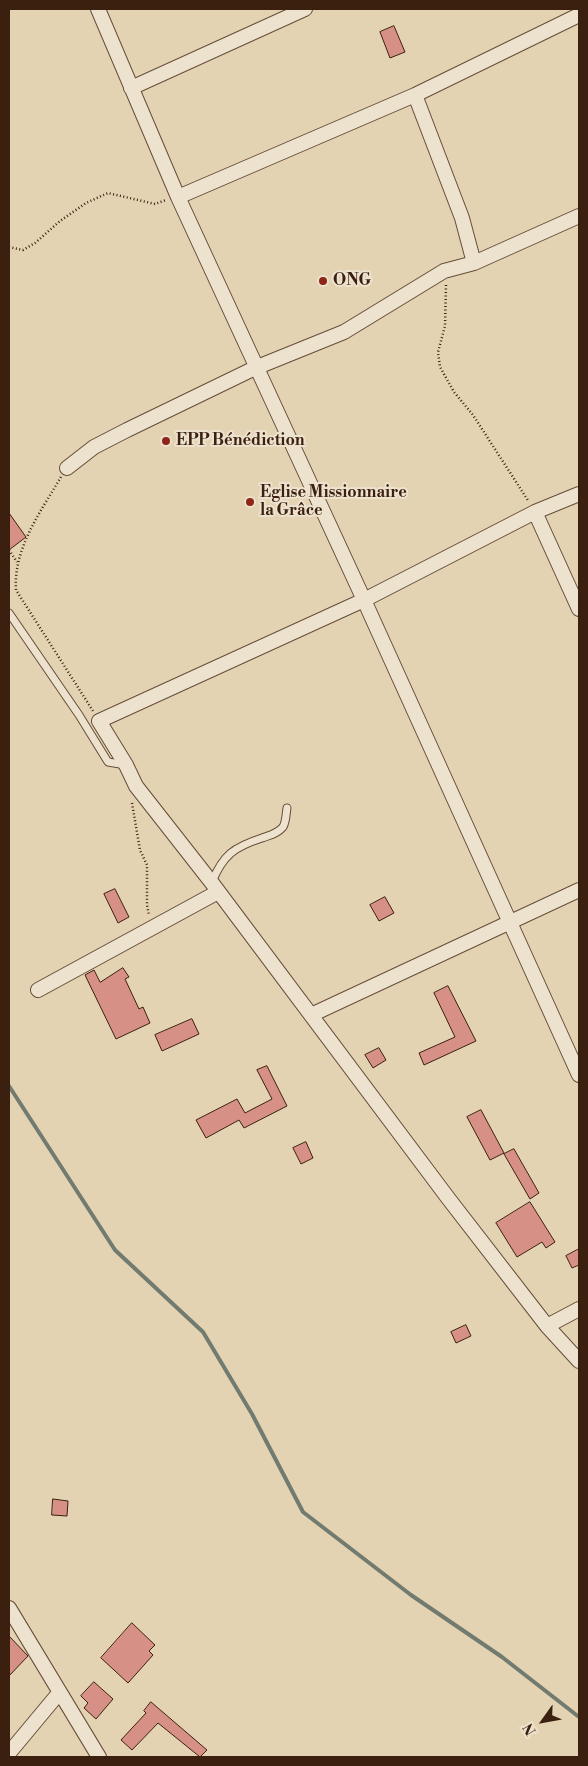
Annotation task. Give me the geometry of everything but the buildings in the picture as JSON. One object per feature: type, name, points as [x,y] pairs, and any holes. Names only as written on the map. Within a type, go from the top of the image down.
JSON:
[{"type":"street","points":[[98,9],[178,197],[255,368],[364,600],[579,1075]]},
{"type":"street","points":[[131,88],[305,9]]},
{"type":"street","points":[[178,197],[415,95],[579,15]]},
{"type":"street","points":[[415,95],[462,218],[474,263]]},
{"type":"street","points":[[67,468],[94,447],[255,368],[344,332],[444,271],[474,263],[579,216]]},
{"type":"street","points":[[579,494],[535,512],[364,600],[99,721],[126,765],[136,786],[546,1326],[579,1361]]},
{"type":"street","points":[[535,512],[579,609]]},
{"type":"street","points":[[38,990],[152,929],[215,888]]},
{"type":"street","points":[[311,1015],[579,890]]},
{"type":"street","points":[[546,1326],[579,1309]]},
{"type":"street","points":[[9,1608],[99,1757]]},
{"type":"street","points":[[9,1753],[59,1693]]},
{"type":"lane","points":[[9,613],[79,715],[108,762],[126,765]]},
{"type":"lane","points":[[215,888],[219,865],[226,856],[243,844],[276,833],[284,825],[287,808]]},
{"type":"path","points":[[9,247],[23,250],[35,243],[60,221],[86,203],[108,193],[155,204],[178,197]]},
{"type":"path","points":[[444,271],[446,279],[445,326],[438,352],[440,367],[454,392],[473,415],[535,512]]},
{"type":"path","points":[[67,468],[39,514],[17,562],[16,590],[99,721]]},
{"type":"path","points":[[9,550],[17,562]]},
{"type":"path","points":[[136,786],[132,803],[140,850],[147,865],[146,905],[152,929]]},
{"type":"waterway","points":[[9,1086],[115,1250],[203,1332],[252,1414],[303,1512],[411,1595],[502,1657],[579,1717]]},
{"type":"place","name":"ONG","points":[[323,281]]},
{"type":"place","name":"EPP Bénédiction","points":[[166,441]]},
{"type":"place","name":"Eglise Missionnaire la Grâce","points":[[250,502]]}]
